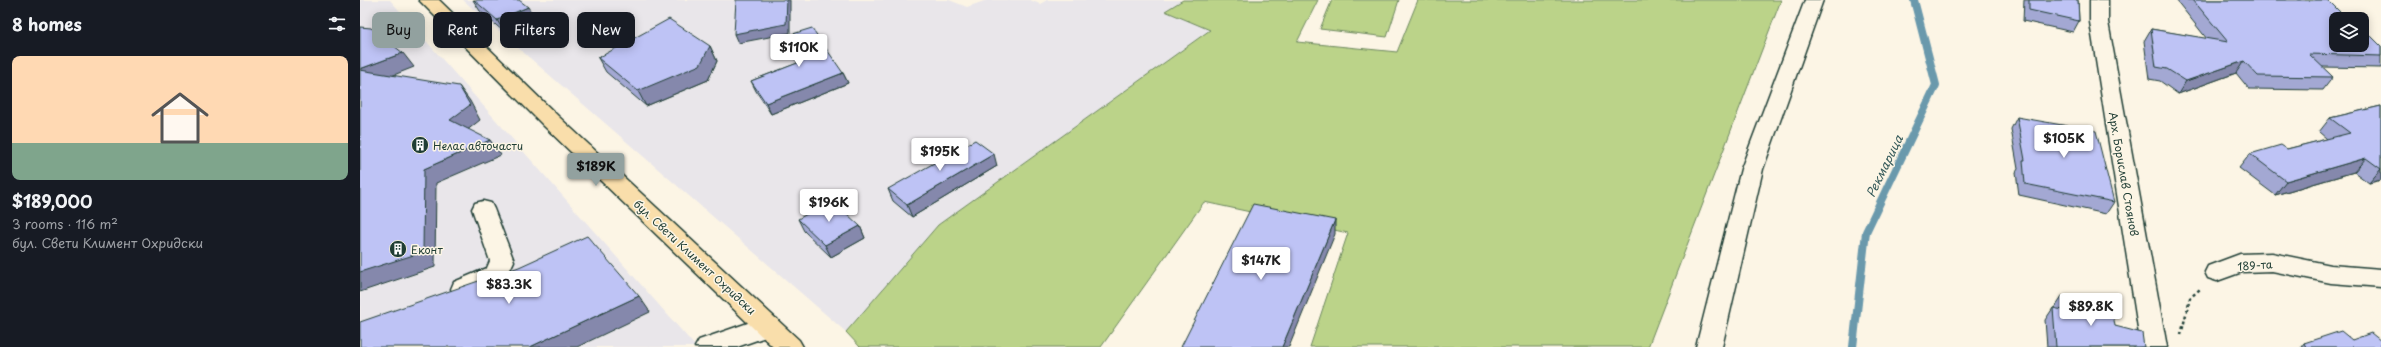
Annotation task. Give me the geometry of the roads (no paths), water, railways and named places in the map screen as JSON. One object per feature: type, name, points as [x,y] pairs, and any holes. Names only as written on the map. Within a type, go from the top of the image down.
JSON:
[{"type":"main road","name":"бул. Свети Климент Охридски","points":[[428,0],[551,120],[790,347]]},
{"type":"street","points":[[1709,347],[1752,169],[1814,0]]},
{"type":"street","name":"Арх. Борислав Стоянов","points":[[2099,0],[2098,22],[2154,347]]},
{"type":"street","points":[[438,298],[474,285],[496,274],[502,261],[483,209]]},
{"type":"street","name":"189-та","points":[[2217,272],[2240,263],[2272,262],[2331,274],[2381,278]]},
{"type":"street","points":[[708,347],[768,326]]},
{"type":"waterway","name":"Рекмарица","points":[[1853,347],[1866,232],[1936,85],[1914,0]]},
{"type":"place","name":"Нелас авточасти","points":[[420,145]]},
{"type":"place","name":"Еконт","points":[[398,249]]}]
